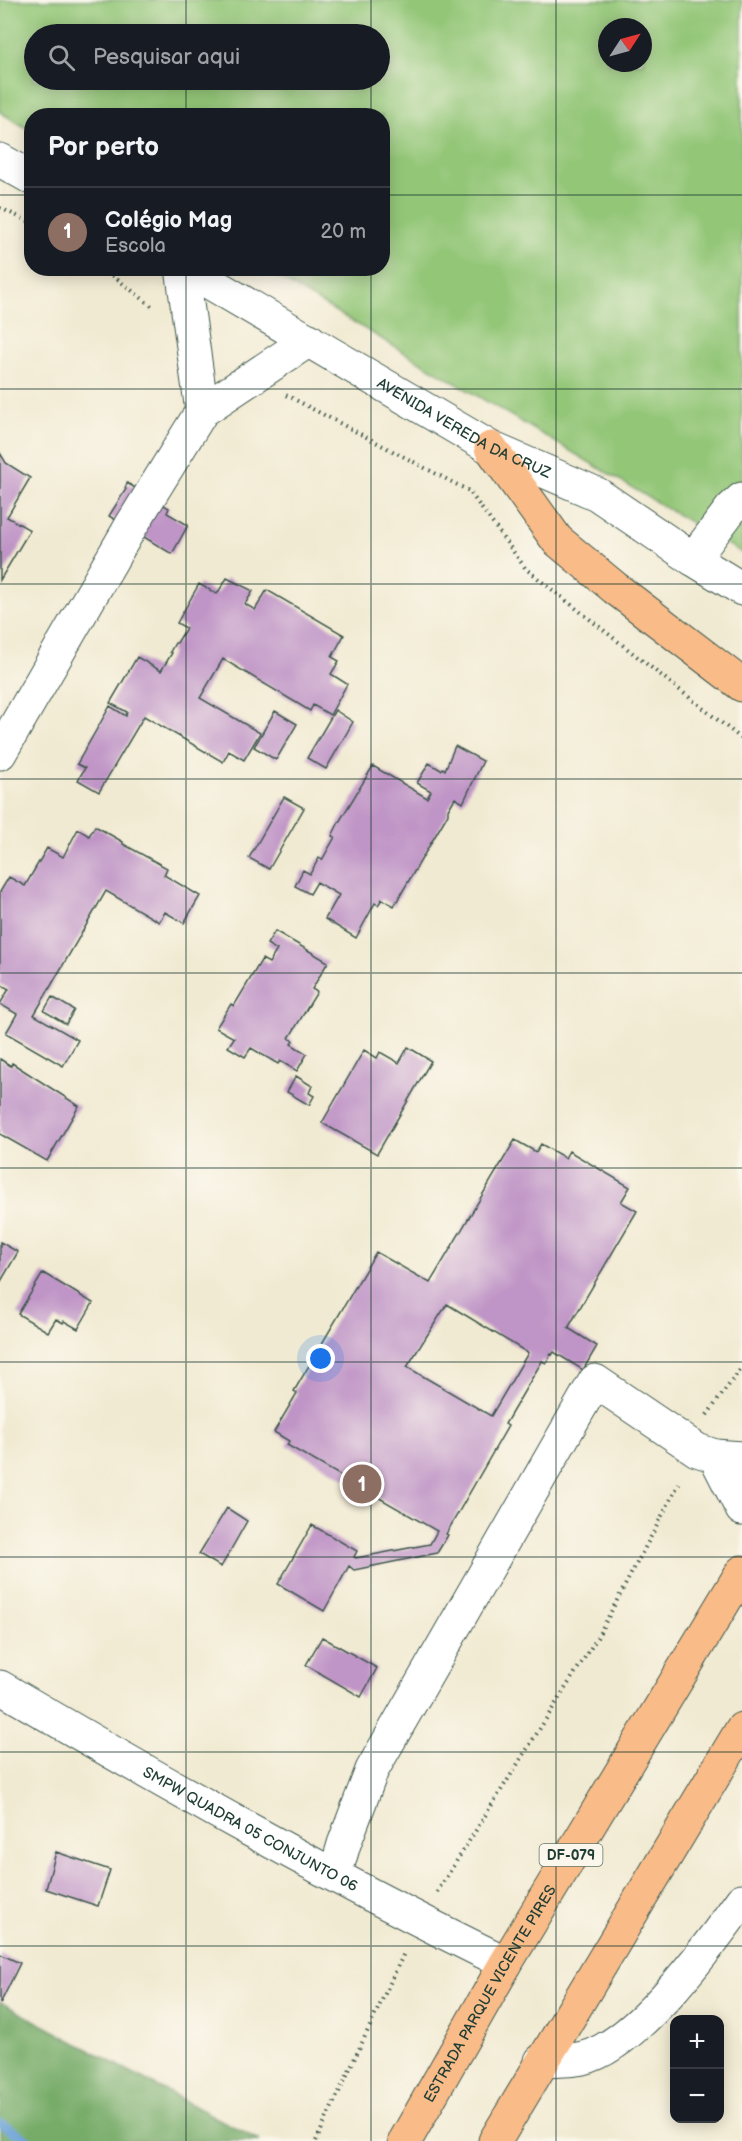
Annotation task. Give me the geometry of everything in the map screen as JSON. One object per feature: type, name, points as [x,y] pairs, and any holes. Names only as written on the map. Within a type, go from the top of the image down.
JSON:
[{"type":"main road","points":[[491,448],[557,540],[615,588],[742,685]]},
{"type":"main road","name":"ESTRADA PARQUE VICENTE PIRES","points":[[405,2141],[506,1963],[742,1572]]},
{"type":"main road","points":[[495,2141],[742,1729]]},
{"type":"street","points":[[0,160],[24,174]]},
{"type":"street","points":[[184,276],[202,411]]},
{"type":"street","name":"AVENIDA VEREDA DA CRUZ","points":[[197,276],[491,448],[597,494],[742,589]]},
{"type":"street","points":[[0,753],[131,526],[202,411],[309,340]]},
{"type":"street","points":[[693,559],[731,509],[742,499]]},
{"type":"street","points":[[335,1875],[344,1844],[372,1770],[595,1381],[718,1455],[742,1509]]},
{"type":"street","name":"SMPW QUADRA 05 CONJUNTO 06","points":[[0,1687],[107,1749],[419,1921],[506,1963]]},
{"type":"street","points":[[541,2061],[584,2057],[616,2043],[639,2022],[710,1946],[742,1900]]},
{"type":"path","points":[[0,208],[24,219]]},
{"type":"path","points":[[113,276],[192,337]]},
{"type":"path","points":[[252,378],[469,491],[526,569],[742,739]]},
{"type":"path","points":[[316,2141],[419,1921],[597,1638],[718,1455],[707,1415],[742,1367]]},
{"type":"green space","points":[[0,0],[742,0],[742,553],[276,276],[390,276],[390,108],[24,108],[24,127],[0,112]]},
{"type":"green space","points":[[0,2002],[260,2141],[0,2141]]},
{"type":"building","points":[[0,453],[6,463],[30,478],[7,517],[30,530],[0,580]]},
{"type":"building","points":[[127,483],[169,508],[167,513],[188,525],[172,554],[109,516],[126,489]]},
{"type":"building","points":[[227,578],[253,591],[245,604],[255,610],[267,590],[344,635],[332,657],[339,661],[331,674],[347,684],[330,715],[313,705],[310,711],[223,659],[200,698],[260,733],[244,760],[229,751],[223,762],[144,716],[99,792],[78,780],[85,768],[77,764],[110,706],[126,716],[127,712],[110,703],[137,657],[161,671],[175,643],[186,628],[177,623],[199,584],[217,594]]},
{"type":"building","points":[[335,710],[353,722],[326,769],[307,758]]},
{"type":"building","points":[[275,711],[297,724],[276,760],[254,747]]},
{"type":"building","points":[[455,746],[483,761],[463,803],[455,798],[394,906],[382,899],[378,905],[375,903],[356,938],[325,919],[339,895],[317,882],[310,894],[295,886],[303,870],[310,874],[319,858],[322,860],[335,837],[332,836],[339,822],[373,766],[427,798],[431,791],[417,783],[429,763],[445,770]]},
{"type":"building","points":[[284,797],[304,808],[269,869],[249,858]]},
{"type":"building","points":[[95,826],[167,868],[164,875],[200,896],[184,923],[165,912],[159,922],[106,891],[34,1015],[78,1040],[63,1066],[6,1033],[17,1014],[0,1004],[9,989],[0,984],[0,892],[9,877],[25,886],[47,848],[63,857],[78,829],[89,836]]},
{"type":"building","points":[[275,931],[328,962],[312,989],[317,992],[289,1038],[293,1041],[291,1044],[307,1054],[297,1071],[280,1061],[278,1064],[251,1048],[245,1057],[228,1047],[234,1038],[216,1028],[231,1004],[234,1006],[262,959],[269,963],[277,950],[267,944]]},
{"type":"building","points":[[52,997],[74,1010],[66,1024],[44,1011]]},
{"type":"building","points":[[408,1047],[431,1061],[377,1154],[322,1123],[364,1050],[377,1058],[380,1052],[399,1063]]},
{"type":"building","points":[[0,1059],[11,1066],[12,1063],[79,1106],[47,1161],[0,1134]]},
{"type":"building","points":[[296,1076],[312,1086],[309,1093],[314,1096],[309,1105],[287,1092]]},
{"type":"building","points":[[515,1140],[536,1152],[541,1144],[565,1158],[569,1151],[630,1187],[621,1202],[637,1211],[568,1328],[597,1346],[583,1370],[554,1352],[546,1363],[542,1361],[505,1424],[508,1426],[437,1553],[354,1570],[349,1566],[324,1611],[278,1584],[312,1525],[357,1551],[354,1557],[356,1558],[430,1544],[437,1531],[287,1445],[289,1441],[274,1432],[297,1393],[294,1391],[376,1252],[430,1283]],"holes":[[[447,1304],[528,1353],[491,1416],[407,1367]]]},
{"type":"building","points":[[0,1242],[18,1252],[0,1283]]},
{"type":"building","points":[[43,1273],[93,1303],[78,1329],[56,1319],[48,1332],[18,1314]]},
{"type":"building","points":[[227,1508],[247,1521],[221,1567],[199,1554]]},
{"type":"building","points":[[322,1637],[377,1668],[361,1697],[306,1665]]},
{"type":"building","points":[[56,1852],[110,1870],[98,1906],[46,1889]]},
{"type":"building","points":[[0,1954],[20,1963],[0,2004]]},
{"type":"waterway","points":[[0,2123],[29,2141]]},
{"type":"place","name":"Colégio Mag","points":[[362,1484]]}]
